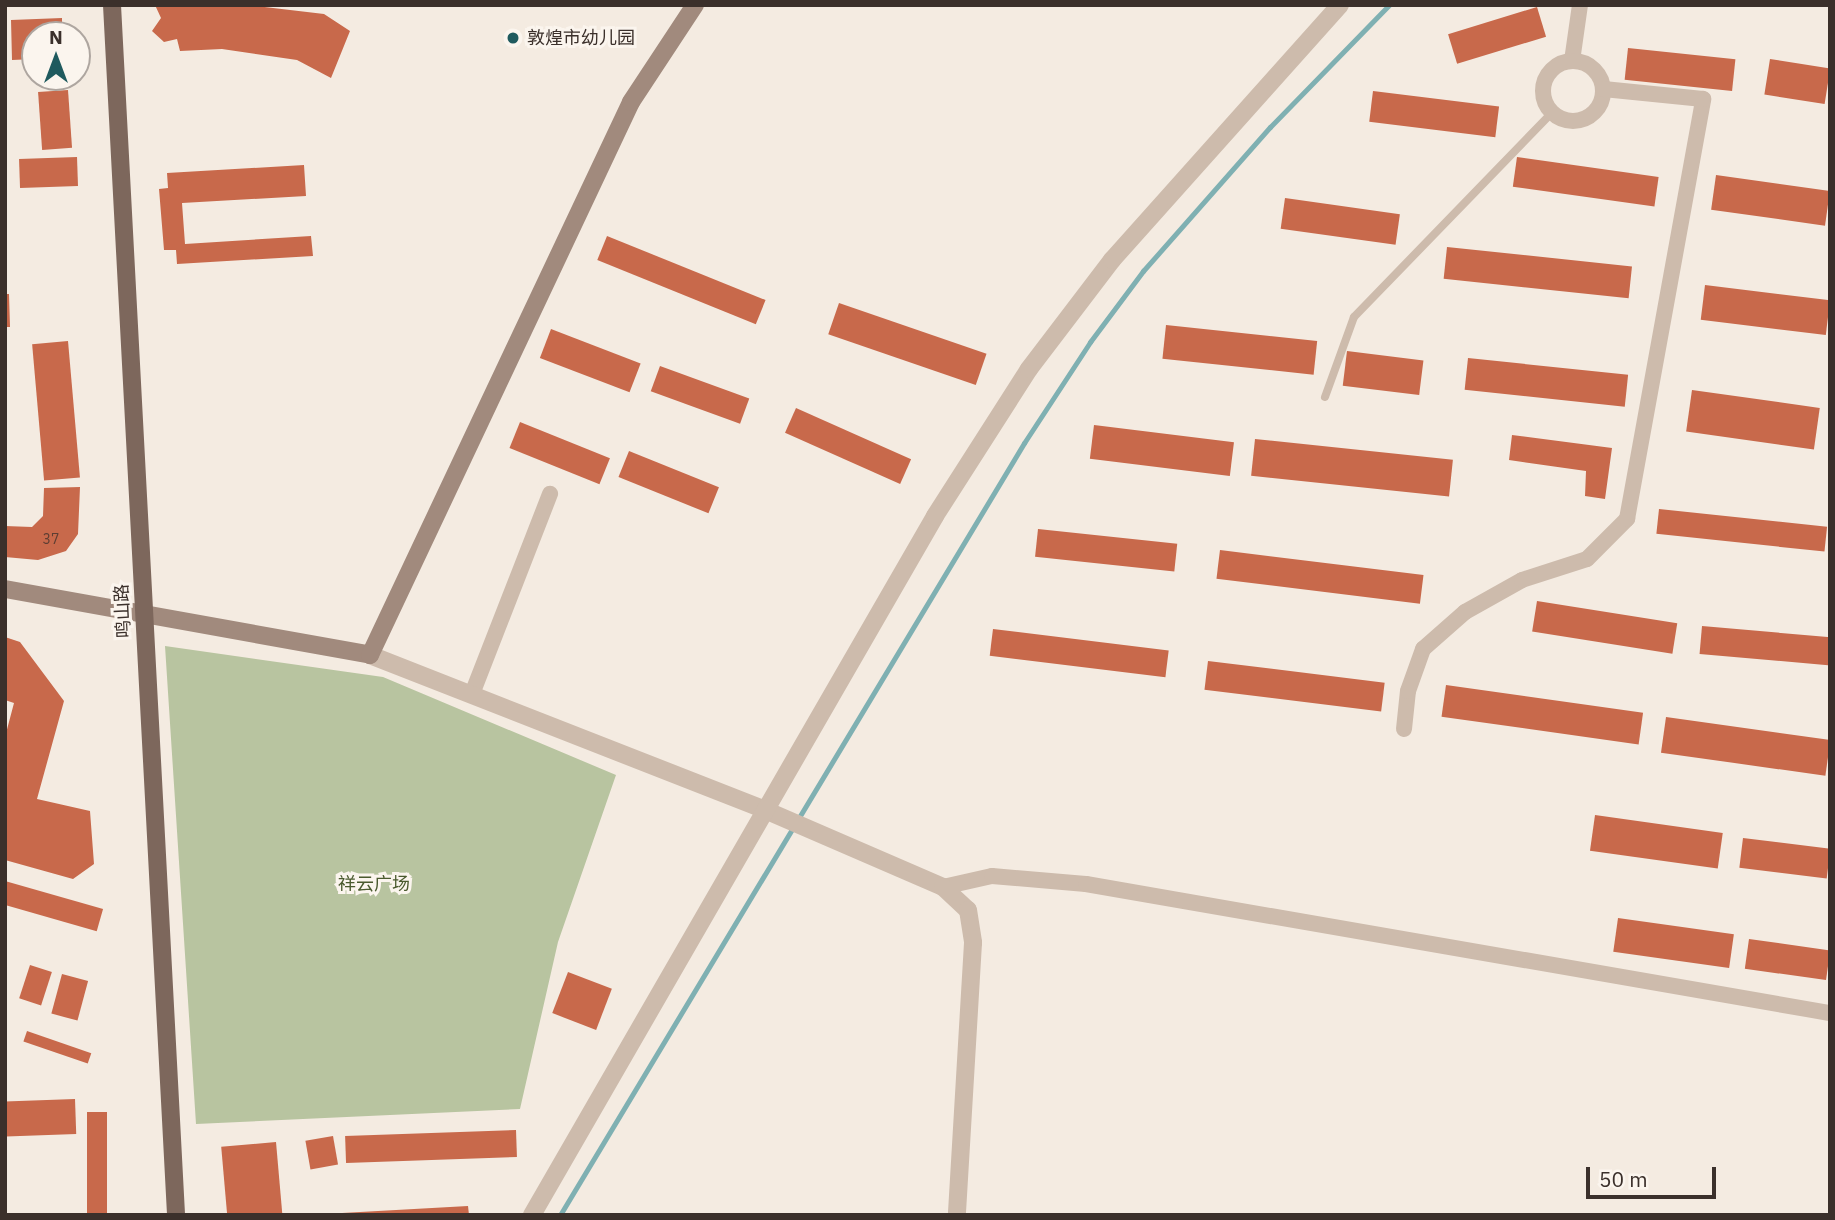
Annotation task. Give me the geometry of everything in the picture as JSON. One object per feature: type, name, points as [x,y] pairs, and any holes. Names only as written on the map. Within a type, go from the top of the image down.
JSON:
[{"type":"main road","name":"鸣山路","points":[[112,5],[176,1215]]},
{"type":"main road","points":[[5,589],[144,617],[370,655],[631,102],[695,5]]},
{"type":"street","points":[[532,1215],[935,516],[1029,369],[1112,260],[1340,5]]},
{"type":"street","points":[[1572,61],[1580,5]]},
{"type":"street","points":[[1572,61],[1593,69],[1603,89],[1595,111],[1586,118],[1563,119],[1552,113],[1543,92],[1545,80],[1551,70],[1572,61]]},
{"type":"street","points":[[1404,729],[1408,691],[1423,649],[1465,612],[1522,580],[1587,559],[1627,519],[1703,99],[1603,89]]},
{"type":"street","points":[[472,694],[550,494]]},
{"type":"street","points":[[370,655],[785,818],[943,887],[968,910],[973,943],[957,1215]]},
{"type":"street","points":[[943,887],[992,876],[1086,884],[1830,1013]]},
{"type":"lane","points":[[1325,397],[1354,317],[1552,113]]},
{"type":"green space","name":"祥云广场","points":[[165,646],[383,677],[616,775],[558,942],[520,1109],[196,1124]]},
{"type":"building","points":[[155,5],[248,5],[324,14],[350,31],[331,78],[297,60],[222,49],[180,51],[177,39],[164,42],[152,31],[161,18]]},
{"type":"building","points":[[1537,7],[1546,37],[1457,64],[1448,34]]},
{"type":"building","points":[[62,18],[62,21],[21,21],[21,60],[12,60],[11,20]]},
{"type":"building","points":[[1628,48],[1735,59],[1732,91],[1625,80]]},
{"type":"building","points":[[1770,59],[1830,69],[1825,104],[1764,95]]},
{"type":"building","points":[[68,91],[72,148],[42,150],[38,92]]},
{"type":"building","points":[[1373,91],[1499,106],[1495,137],[1369,122]]},
{"type":"building","points":[[77,157],[78,186],[20,188],[19,159]]},
{"type":"building","points":[[1517,157],[1659,177],[1654,207],[1513,187]]},
{"type":"building","points":[[304,165],[306,196],[182,203],[185,244],[311,236],[313,256],[177,264],[176,250],[164,250],[159,189],[168,188],[167,173]]},
{"type":"building","points":[[1716,175],[1830,191],[1825,226],[1711,210]]},
{"type":"building","points":[[1285,198],[1400,214],[1396,245],[1281,229]]},
{"type":"building","points":[[607,236],[766,300],[756,324],[597,260]]},
{"type":"building","points":[[1447,247],[1632,266],[1629,298],[1444,279]]},
{"type":"building","points":[[1705,285],[1830,300],[1826,335],[1701,320]]},
{"type":"building","points":[[5,294],[9,294],[10,327],[5,327]]},
{"type":"building","points":[[839,303],[987,354],[976,385],[828,334]]},
{"type":"building","points":[[1166,325],[1317,341],[1314,375],[1162,359]]},
{"type":"building","points":[[551,329],[641,363],[630,392],[540,358]]},
{"type":"building","points":[[68,341],[80,477],[44,481],[32,344]]},
{"type":"building","points":[[1347,351],[1423,360],[1419,395],[1343,386]]},
{"type":"building","points":[[1468,358],[1628,375],[1625,407],[1465,390]]},
{"type":"building","points":[[660,366],[749,398],[740,424],[651,391]]},
{"type":"building","points":[[1692,390],[1820,408],[1814,450],[1686,432]]},
{"type":"building","points":[[796,408],[911,459],[900,484],[785,433]]},
{"type":"building","points":[[520,422],[610,458],[599,484],[510,448]]},
{"type":"building","points":[[1094,425],[1234,442],[1230,476],[1090,459]]},
{"type":"building","points":[[1512,435],[1612,448],[1605,499],[1585,496],[1586,471],[1509,460]]},
{"type":"building","points":[[1255,439],[1453,460],[1449,497],[1251,476]]},
{"type":"building","points":[[629,451],[719,487],[708,513],[619,477]]},
{"type":"building","points":[[80,487],[78,534],[66,551],[38,560],[5,557],[5,526],[32,527],[43,516],[44,488]]},
{"type":"building","points":[[1659,509],[1827,527],[1824,552],[1656,534]]},
{"type":"building","points":[[1038,529],[1177,544],[1174,571],[1035,557]]},
{"type":"building","points":[[1220,550],[1423,575],[1420,604],[1216,579]]},
{"type":"building","points":[[1537,601],[1677,623],[1672,654],[1532,632]]},
{"type":"building","points":[[1702,626],[1830,637],[1828,665],[1700,654]]},
{"type":"building","points":[[993,629],[1169,651],[1165,677],[990,656]]},
{"type":"building","points":[[5,637],[20,642],[64,701],[37,799],[90,811],[94,864],[73,879],[5,860],[5,737],[14,703],[5,700]]},
{"type":"building","points":[[1208,661],[1385,683],[1381,711],[1204,690]]},
{"type":"building","points":[[1446,685],[1643,713],[1639,744],[1442,717]]},
{"type":"building","points":[[1666,717],[1830,740],[1825,776],[1661,753]]},
{"type":"building","points":[[1595,815],[1723,833],[1718,869],[1590,851]]},
{"type":"building","points":[[1743,838],[1830,849],[1827,879],[1739,868]]},
{"type":"building","points":[[5,881],[103,909],[97,931],[5,905]]},
{"type":"building","points":[[1618,918],[1734,934],[1729,968],[1613,952]]},
{"type":"building","points":[[1749,939],[1830,950],[1826,980],[1745,969]]},
{"type":"building","points":[[30,965],[52,972],[41,1005],[19,998]]},
{"type":"building","points":[[568,972],[612,989],[596,1030],[552,1013]]},
{"type":"building","points":[[62,974],[88,981],[77,1021],[51,1014]]},
{"type":"building","points":[[27,1031],[91,1053],[88,1064],[23,1041]]},
{"type":"building","points":[[75,1099],[76,1134],[6,1136],[5,1101]]},
{"type":"building","points":[[87,1112],[107,1112],[107,1215],[87,1215]]},
{"type":"building","points":[[516,1130],[517,1157],[346,1163],[345,1136]]},
{"type":"building","points":[[333,1136],[338,1165],[310,1169],[305,1141]]},
{"type":"building","points":[[276,1142],[282,1215],[227,1215],[221,1147]]},
{"type":"building","points":[[468,1206],[469,1215],[342,1215],[342,1213]]},
{"type":"waterway","points":[[560,1215],[1024,443],[1090,342],[1143,271],[1270,127],[1389,5]]},
{"type":"place","name":"敦煌市幼儿园","points":[[513,38]]}]
